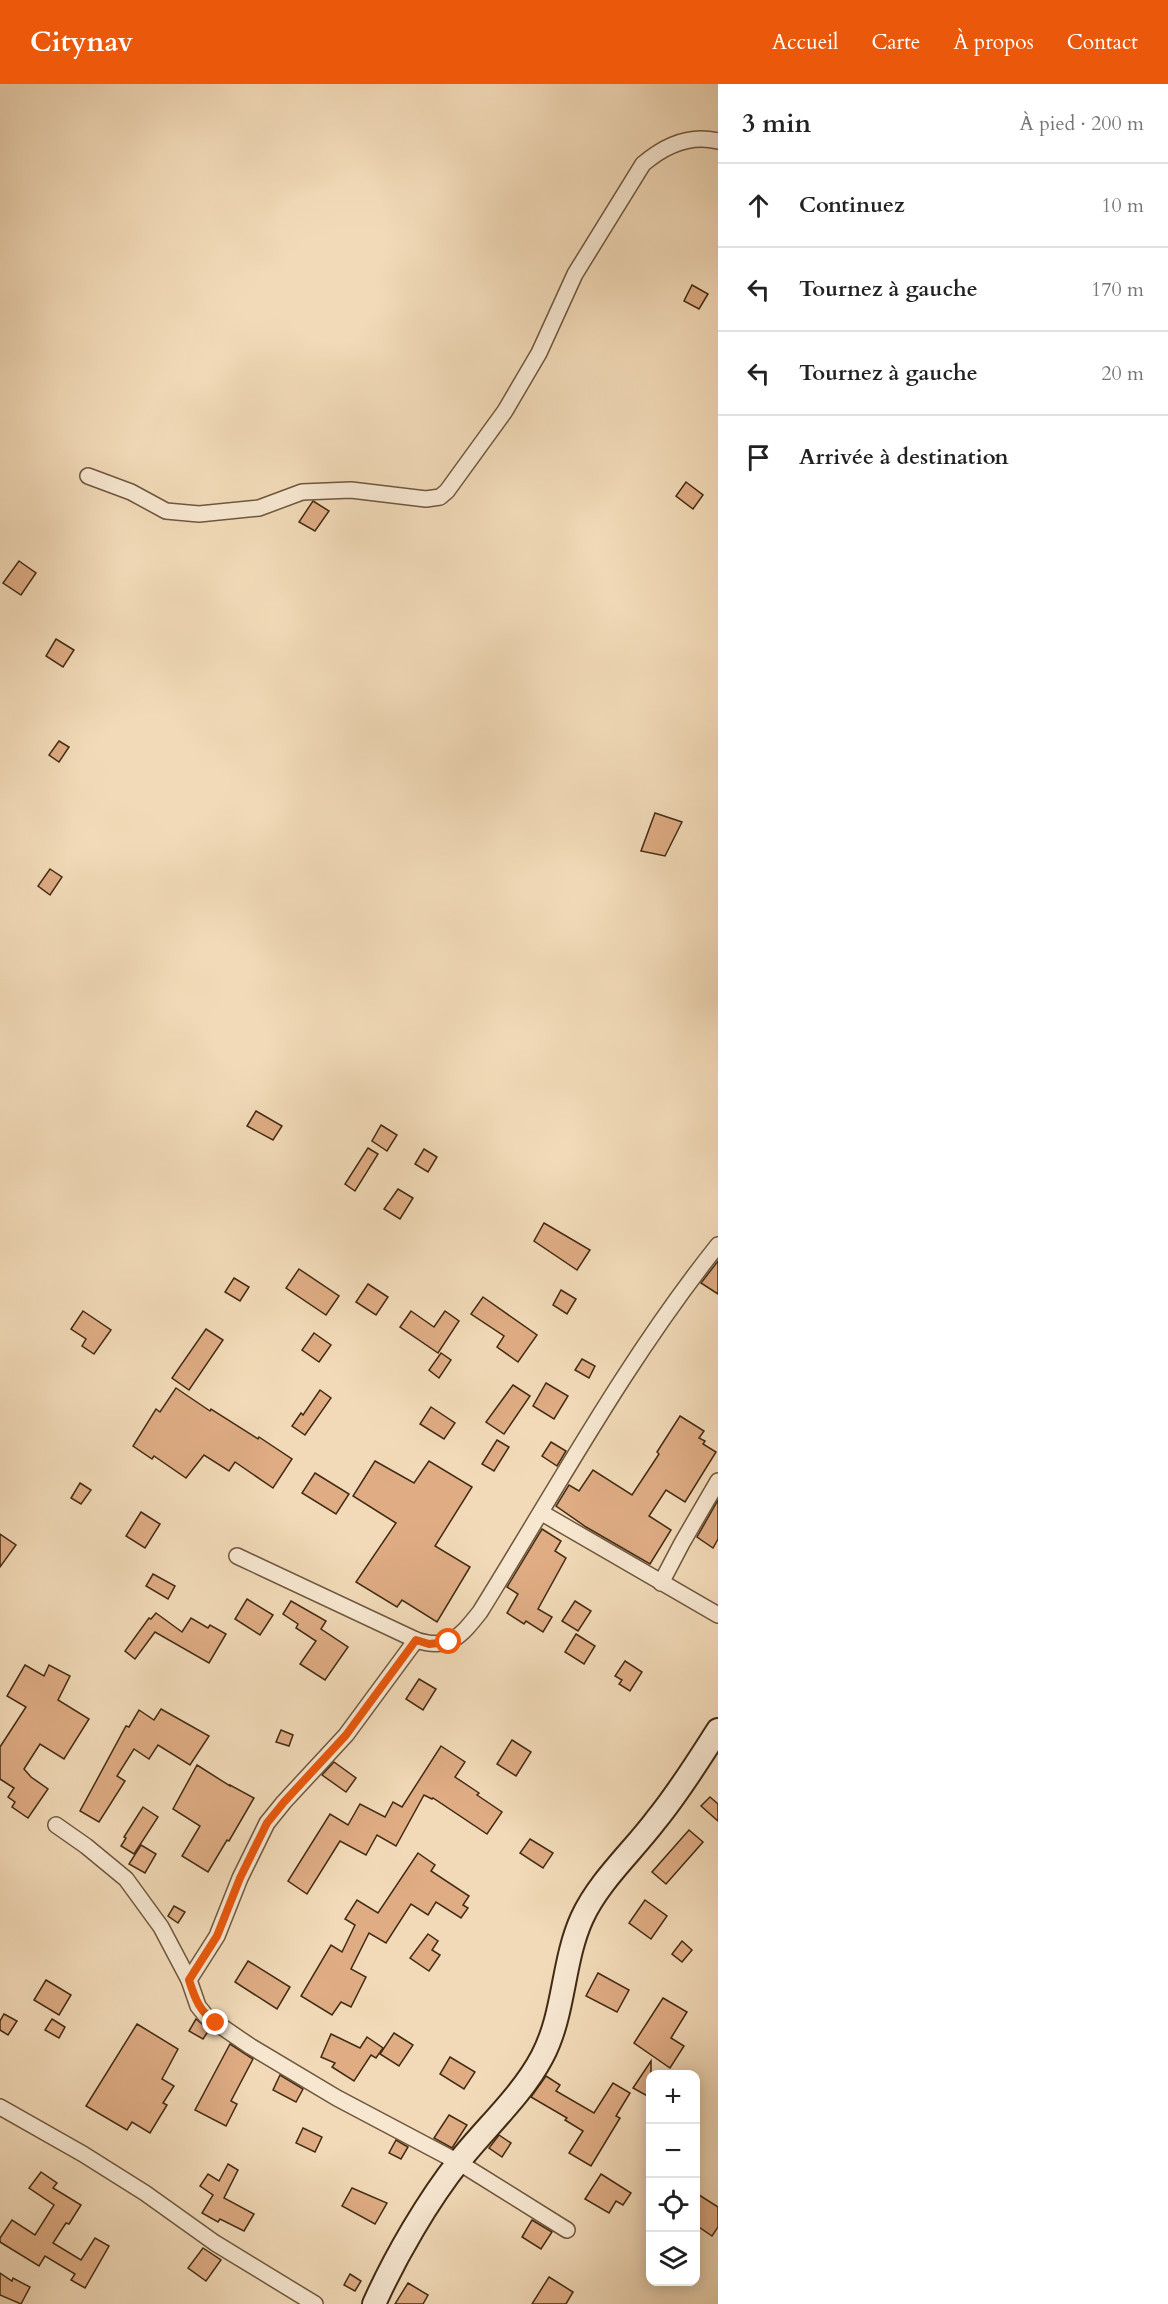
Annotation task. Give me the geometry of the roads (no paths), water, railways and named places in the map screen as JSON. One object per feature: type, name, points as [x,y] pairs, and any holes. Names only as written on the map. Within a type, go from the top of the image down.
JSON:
[{"type":"street","points":[[88,476],[131,492],[166,511],[199,514],[259,508],[302,492],[351,490],[408,498],[440,498],[505,411],[539,353],[575,274],[643,164],[656,152],[672,145],[705,138],[718,141]]},
{"type":"street","points":[[237,1556],[416,1640],[429,1644],[449,1642],[468,1628],[542,1513],[623,1378],[667,1313],[718,1245]]},
{"type":"street","points":[[661,1583],[718,1481]]},
{"type":"street","points":[[542,1513],[718,1615]]},
{"type":"street","points":[[189,1980],[217,1936],[240,1878],[267,1823],[346,1735],[416,1640]]},
{"type":"street","points":[[374,2304],[389,2272],[458,2162],[528,2079],[543,2056],[560,2006],[575,1936],[593,1898],[658,1819],[718,1730]]},
{"type":"street","points":[[56,1825],[126,1879],[161,1928],[189,1980],[198,2006],[206,2016],[250,2046],[337,2098],[458,2162],[567,2230]]},
{"type":"street","points":[[0,2107],[127,2182],[215,2243],[315,2304]]}]
